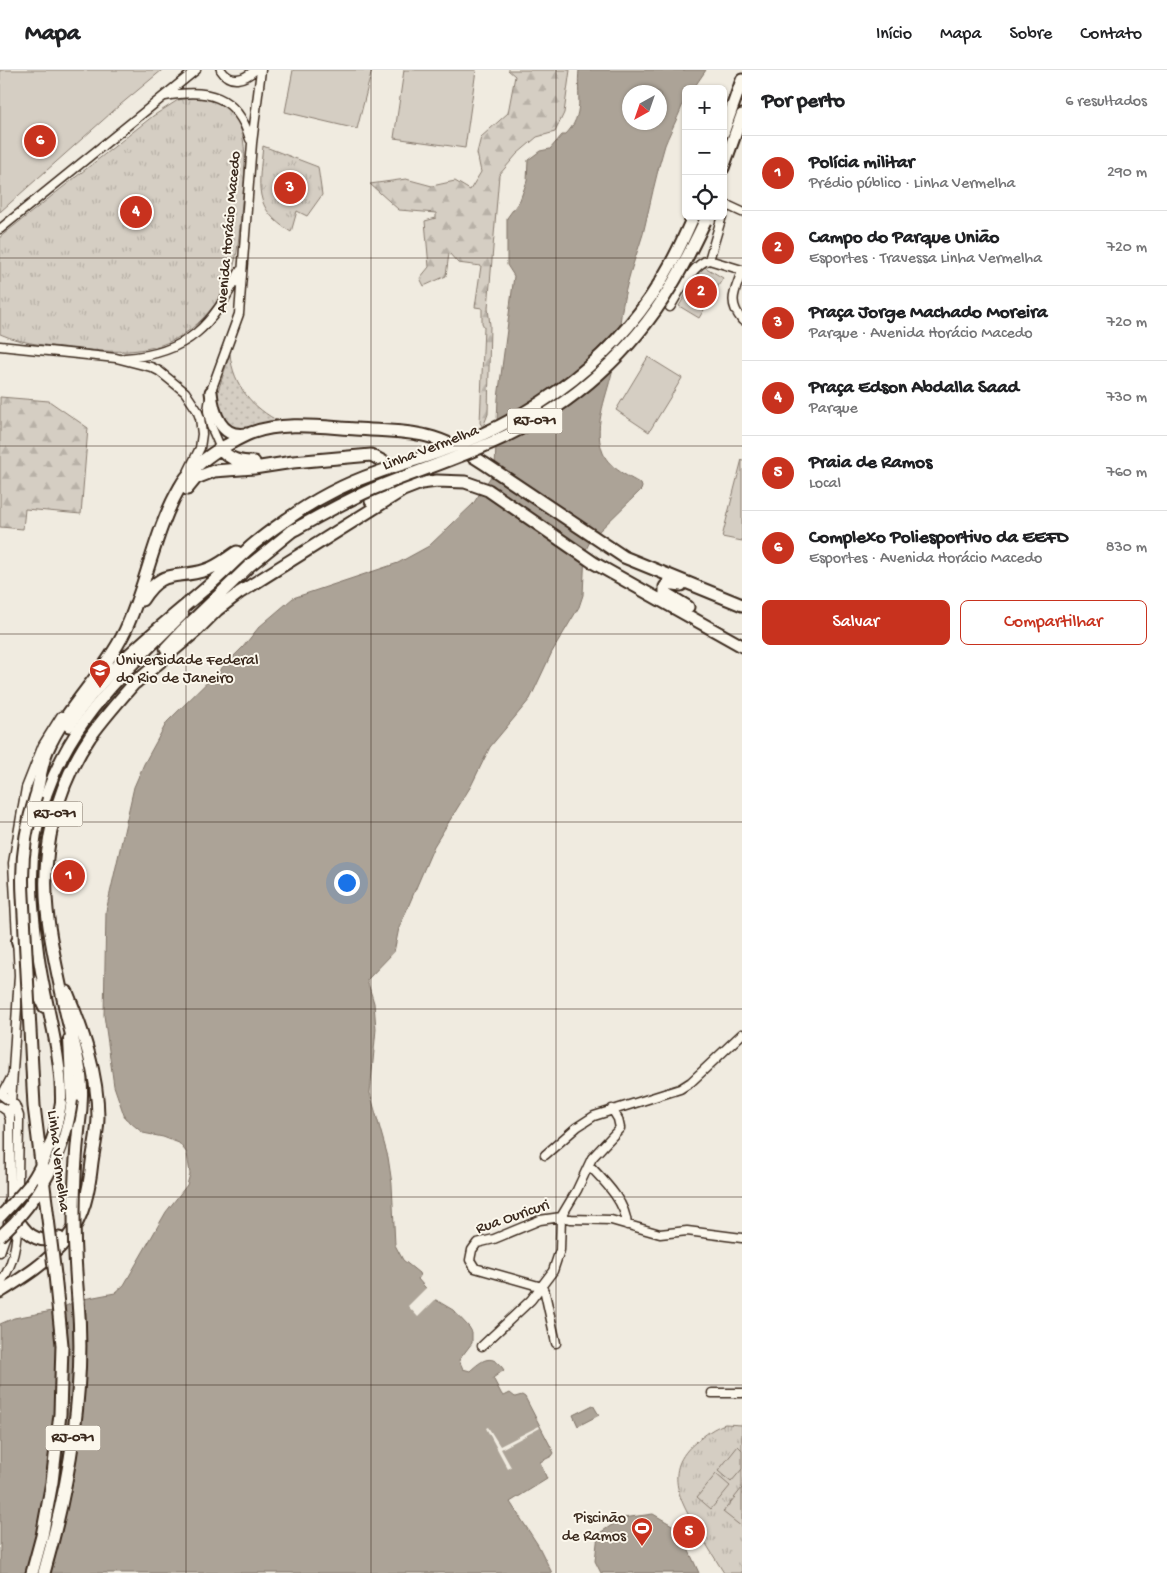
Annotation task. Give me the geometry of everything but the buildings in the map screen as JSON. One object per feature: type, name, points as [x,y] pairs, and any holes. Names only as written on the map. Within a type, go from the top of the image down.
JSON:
[{"type":"highway","points":[[724,130],[742,80]]},
{"type":"highway","points":[[727,157],[742,115]]},
{"type":"highway","name":"Linha Vermelha","points":[[32,1573],[52,1482],[60,1414],[62,1345],[34,1114],[22,889],[26,838],[37,793],[48,764],[64,734],[102,684],[161,626],[215,581],[264,535],[305,507],[351,483],[485,433],[532,409],[561,390],[600,357],[629,326],[670,266],[691,220]]},
{"type":"highway","name":"Linha Vermelha","points":[[44,1573],[60,1516],[79,1388],[80,1323],[73,1204],[81,1081],[79,1064],[68,1026],[56,967],[47,910],[46,887],[48,850],[53,820],[68,777],[79,756],[104,718],[181,632],[242,572],[292,531],[353,498],[505,437],[537,420],[568,400],[607,366],[643,327],[676,278],[705,220]]},
{"type":"highway","points":[[211,392],[215,414],[224,428],[236,434],[298,426],[411,433],[442,441],[468,453],[632,561],[742,605]]},
{"type":"highway","points":[[125,630],[138,599],[152,553],[180,486],[199,464],[220,449],[253,432]]},
{"type":"highway","points":[[220,449],[239,462],[293,462]]},
{"type":"highway","points":[[167,515],[191,483],[207,472],[372,455],[384,462],[390,470],[391,480],[386,490],[358,510],[325,538]]},
{"type":"highway","points":[[325,538],[403,490],[421,483],[437,481],[465,482],[488,490],[594,563],[742,646]]},
{"type":"highway","points":[[37,793],[47,750],[94,676],[107,661],[148,591],[158,581],[209,569],[264,535]]},
{"type":"highway","name":"Linha Vermelha","points":[[135,683],[228,601],[325,538]]},
{"type":"highway","points":[[705,590],[672,583],[666,585],[664,590],[667,596],[742,640]]},
{"type":"highway","points":[[0,1292],[50,1257],[67,1239],[85,1207],[89,1190],[97,1129],[96,1086],[82,1032],[56,967]]},
{"type":"highway","points":[[10,1204],[17,1222],[31,1235],[46,1240],[62,1236],[76,1225]]},
{"type":"main road","name":"Linha Vermelha","points":[[51,1024],[38,953],[32,875],[35,841],[48,792],[67,749],[85,719],[118,680],[215,581]]},
{"type":"main road","points":[[0,1217],[29,1184],[40,1164],[55,1130],[61,1102],[60,1076],[51,1024],[16,942]]},
{"type":"main road","points":[[0,1236],[25,1210],[45,1181],[62,1146],[69,1123],[72,1100],[68,1026]]},
{"type":"street","points":[[0,228],[196,70]]},
{"type":"street","points":[[221,70],[227,77],[238,80],[247,77],[255,70]]},
{"type":"street","name":"Avenida Horácio Macedo","points":[[220,449],[214,436],[208,411],[211,392],[239,314],[252,144],[261,70]]},
{"type":"street","points":[[164,96],[200,92],[223,100],[234,108],[242,118],[252,144]]},
{"type":"street","points":[[727,209],[742,212]]},
{"type":"street","points":[[709,260],[721,220]]},
{"type":"street","points":[[670,307],[692,273],[700,264],[709,260],[742,271],[732,299],[736,312],[742,320]]},
{"type":"street","points":[[116,358],[157,354],[171,349],[196,334],[224,301],[242,266]]},
{"type":"street","points":[[0,340],[13,346]]},
{"type":"street","points":[[0,346],[116,358],[151,367],[159,371],[185,392],[197,410],[202,426],[200,448],[180,486]]},
{"type":"street","points":[[0,1252],[7,1232],[10,1204],[10,1119],[19,975],[13,864],[26,788],[32,769],[52,728],[94,676]]},
{"type":"street","points":[[545,1155],[586,1120],[612,1109],[686,1086],[742,1034]]},
{"type":"street","points":[[0,1283],[8,1269],[18,1230],[19,1116],[17,1108],[1,1094],[10,1081],[14,1069]]},
{"type":"street","points":[[0,1106],[7,1111],[10,1119]]},
{"type":"street","points":[[482,1346],[525,1306],[542,1288],[553,1271],[559,1257],[561,1217],[589,1165],[602,1146],[620,1128],[618,1119],[612,1109]]},
{"type":"street","points":[[589,1165],[615,1195],[625,1213],[627,1225]]},
{"type":"street","name":"Rua Ouricuri","points":[[542,1288],[475,1268],[470,1260],[470,1254],[475,1244],[494,1239],[540,1220],[561,1217],[611,1220],[660,1234],[687,1231],[742,1238]]},
{"type":"street","points":[[542,1288],[545,1293],[556,1342]]},
{"type":"street","points":[[712,1393],[742,1393]]},
{"type":"green space","points":[[0,70],[162,70],[0,212]]},
{"type":"green space","points":[[293,70],[372,70],[357,129],[285,112]]},
{"type":"green space","points":[[404,70],[476,70],[465,148],[394,138]]},
{"type":"green space","points":[[508,70],[570,70],[564,113],[555,132],[537,137],[517,154],[499,175],[488,308],[490,325],[488,414],[483,427],[480,423],[484,327],[482,323],[482,308],[475,307],[481,266],[458,263],[449,253],[446,276],[424,286],[420,278],[429,267],[425,221],[436,218],[436,213],[399,210],[370,184],[406,179],[432,186],[455,181],[470,190],[481,172],[477,153],[481,137],[508,113],[515,76]]},
{"type":"green space","points":[[196,97],[217,102],[231,112],[239,125],[245,158],[239,236],[235,261],[227,285],[211,309],[184,334],[169,342],[136,350],[100,351],[50,346],[19,341],[0,334],[0,237],[153,116],[178,100]]},
{"type":"green space","points":[[263,146],[318,167],[322,195],[307,216],[297,211],[291,232],[278,223],[264,205],[260,184]]},
{"type":"green space","points":[[703,266],[723,278],[699,318],[679,306]]},
{"type":"green space","points":[[230,354],[235,376],[246,395],[261,410],[280,422],[278,424],[233,431],[219,414],[217,394]]},
{"type":"green space","points":[[648,357],[682,378],[649,432],[616,410]]},
{"type":"green space","points":[[0,397],[49,401],[88,428],[81,514],[25,509],[23,529],[0,527]]},
{"type":"green space","points":[[742,459],[742,541],[722,537]]},
{"type":"green space","points":[[725,1424],[742,1425],[742,1573],[724,1573],[686,1511],[678,1487],[679,1464],[685,1453],[706,1434]]},
{"type":"green space","points":[[738,1446],[742,1450],[742,1469],[731,1482],[718,1471]]},
{"type":"green space","points":[[716,1474],[730,1486],[711,1509],[697,1497]]},
{"type":"green space","points":[[742,1488],[742,1527],[723,1512]]},
{"type":"shaded area","points":[[579,70],[706,70],[696,85],[682,85],[682,106],[665,145],[643,234],[630,272],[613,368],[600,419],[600,440],[604,456],[613,466],[641,484],[642,487],[591,539],[585,552],[583,595],[579,607],[552,652],[530,699],[490,747],[471,786],[434,846],[399,928],[394,952],[367,980],[374,1003],[376,1029],[370,1093],[388,1157],[392,1184],[395,1245],[403,1260],[419,1273],[418,1279],[436,1300],[453,1310],[472,1332],[472,1343],[459,1360],[463,1369],[470,1371],[487,1360],[500,1364],[504,1370],[493,1378],[502,1395],[510,1393],[515,1397],[522,1395],[525,1397],[554,1453],[540,1462],[547,1479],[510,1502],[538,1545],[552,1573],[0,1573],[0,1324],[14,1318],[58,1310],[78,1300],[115,1293],[124,1285],[166,1212],[187,1185],[190,1174],[187,1153],[179,1143],[143,1133],[125,1118],[114,1086],[104,1015],[106,911],[134,787],[167,722],[243,647],[259,627],[293,598],[398,563],[429,546],[473,504],[490,478],[495,467],[498,398],[514,276],[507,265],[507,218],[520,200],[527,181],[528,160],[540,151],[550,149],[562,135],[565,135],[576,120],[579,104]]},
{"type":"shaded area","points":[[593,1405],[599,1415],[578,1426],[573,1415]]},
{"type":"shaded area","name":"Piscinão de Ramos","points":[[653,1514],[679,1529],[699,1573],[601,1573],[595,1561],[598,1534],[623,1518]]},
{"type":"pier","points":[[427,1287],[437,1298],[418,1317],[408,1306]]},
{"type":"pier","points":[[539,1426],[540,1428],[501,1449],[511,1467],[508,1469],[486,1428],[488,1427],[500,1446]]},
{"type":"place","name":"Complexo Poliesportivo da EEFD","points":[[40,141]]},
{"type":"place","name":"Praça Jorge Machado Moreira","points":[[290,188]]},
{"type":"place","name":"Praça Edson Abdalla Saad","points":[[136,212]]},
{"type":"place","name":"Campo do Parque União","points":[[701,292]]},
{"type":"place","name":"Universidade Federal do Rio de Janeiro","points":[[100,689]]},
{"type":"place","name":"Polícia militar","points":[[69,876]]},
{"type":"place","name":"Praia de Ramos","points":[[689,1532]]},
{"type":"place","name":"Piscinão de Ramos","points":[[642,1547]]}]
